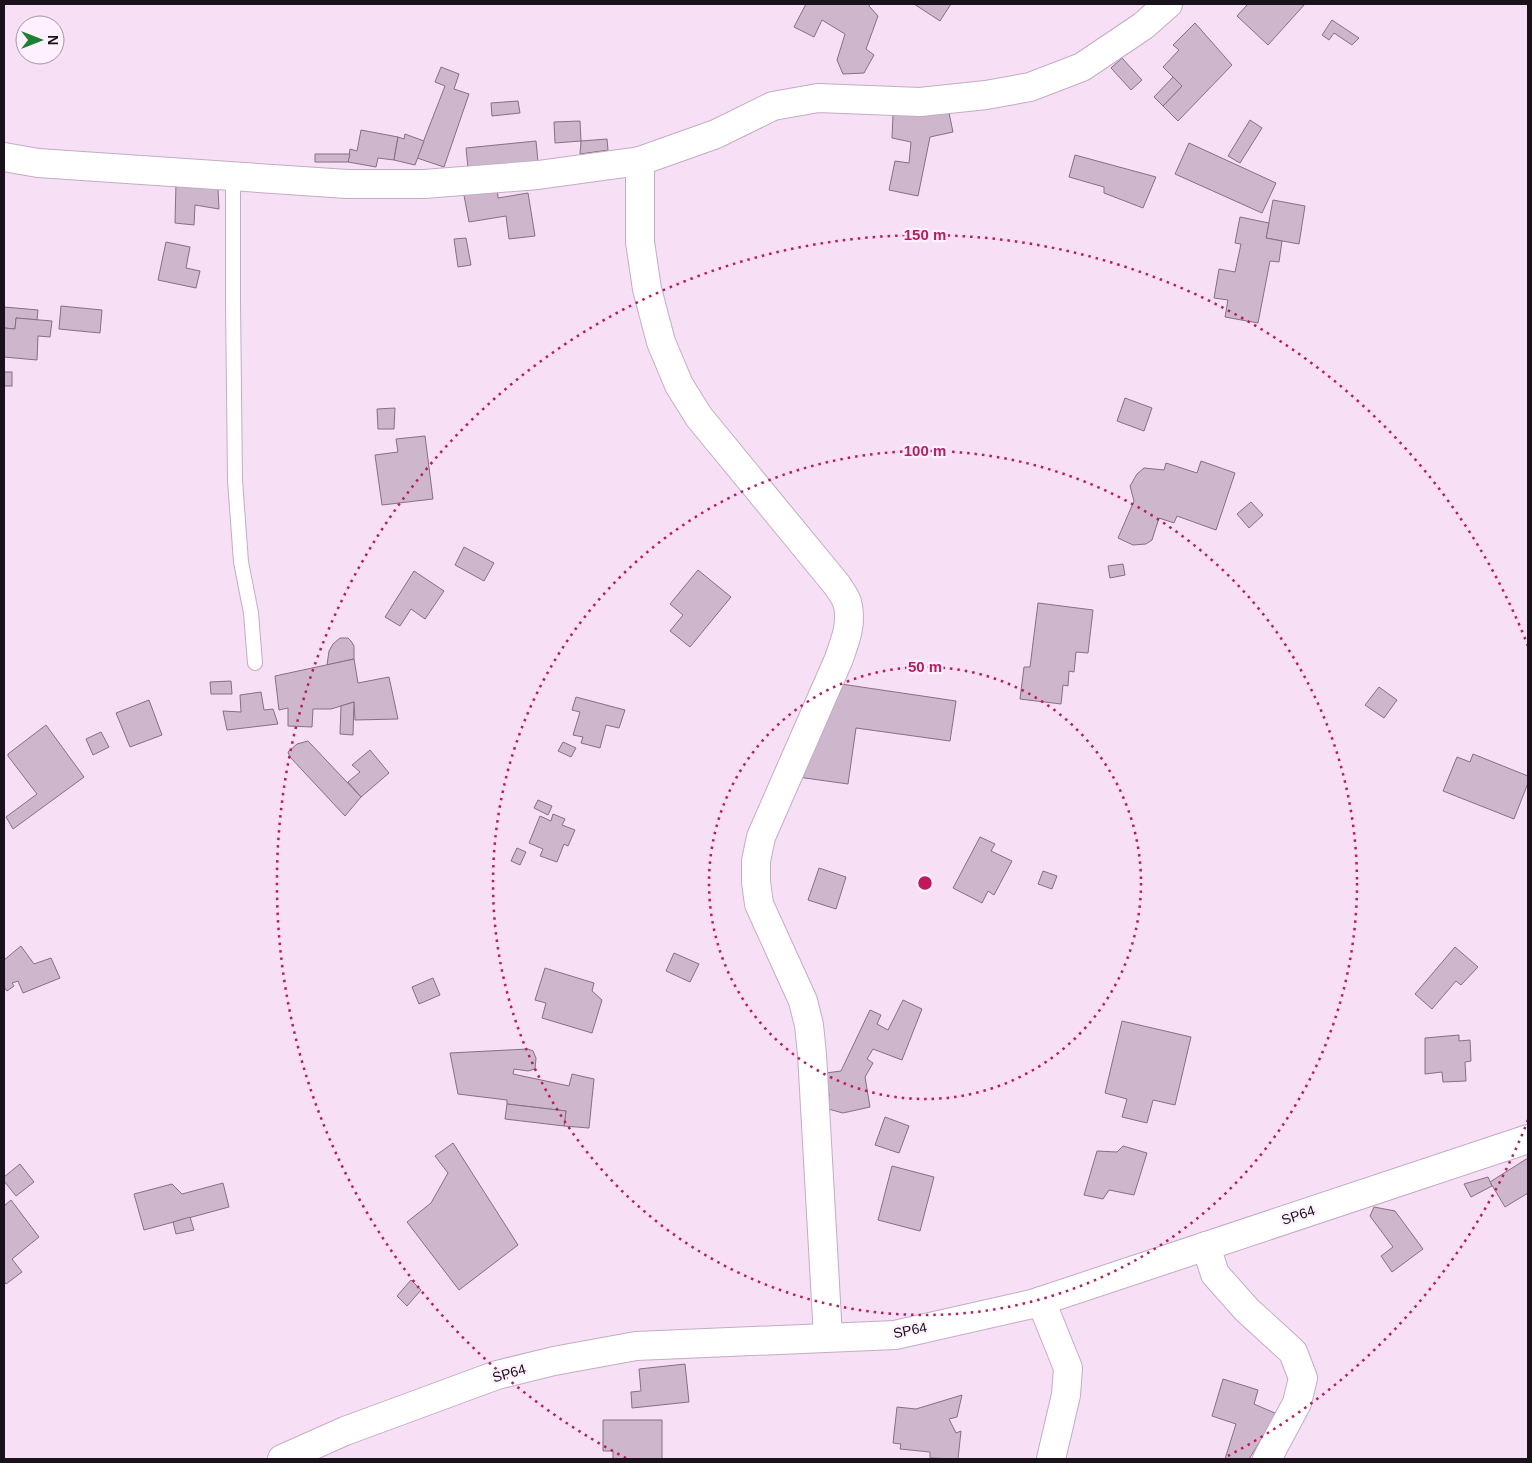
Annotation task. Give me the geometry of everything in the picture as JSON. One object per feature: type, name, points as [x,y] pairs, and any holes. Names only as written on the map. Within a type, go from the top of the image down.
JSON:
[{"type":"street","points":[[4,158],[38,163],[347,184],[424,184],[538,175],[640,161],[716,134],[772,106],[818,98],[920,102],[986,95],[1030,87],[1082,67],[1143,26],[1168,4]]},
{"type":"street","points":[[640,161],[640,242],[647,290],[661,342],[679,385],[699,417],[837,585],[846,602],[849,619],[844,645],[762,836],[756,861],[759,904],[803,1001],[809,1025],[828,1337]]},
{"type":"street","name":"SP64","points":[[282,1459],[345,1431],[497,1375],[554,1361],[636,1346],[895,1335],[1041,1301],[1528,1139]]},
{"type":"street","points":[[1206,1246],[1215,1274],[1247,1310],[1293,1352],[1304,1378],[1297,1403],[1266,1459]]},
{"type":"street","points":[[1041,1301],[1068,1368],[1066,1394],[1051,1459]]},
{"type":"lane","points":[[233,177],[235,480],[241,562],[251,613],[255,663]]},
{"type":"building","points":[[806,4],[870,4],[869,6],[878,16],[866,49],[874,55],[864,73],[843,74],[837,60],[845,34],[822,20],[814,37],[794,27]]},
{"type":"building","points":[[914,4],[951,4],[940,21]]},
{"type":"building","points":[[1248,4],[1305,4],[1268,45],[1237,16]]},
{"type":"building","points":[[1332,20],[1359,38],[1352,45],[1334,33],[1329,40],[1322,35]]},
{"type":"building","points":[[1195,23],[1232,65],[1178,121],[1163,106],[1182,86],[1163,67],[1179,50],[1173,45]]},
{"type":"building","points":[[1122,58],[1142,80],[1131,90],[1111,68]]},
{"type":"building","points":[[441,67],[459,74],[454,89],[469,94],[444,167],[417,158],[445,86],[435,82]]},
{"type":"building","points":[[1173,77],[1182,86],[1163,106],[1154,97]]},
{"type":"building","points":[[518,101],[520,113],[492,116],[491,103]]},
{"type":"building","points":[[949,113],[953,132],[930,137],[918,196],[889,190],[895,161],[909,163],[911,142],[892,138],[893,115]]},
{"type":"building","points":[[1250,120],[1262,128],[1240,163],[1228,156]]},
{"type":"building","points":[[580,121],[581,141],[555,143],[554,122]]},
{"type":"building","points":[[361,130],[398,137],[394,160],[378,158],[376,167],[348,162],[350,149],[357,151]]},
{"type":"building","points":[[405,134],[424,141],[415,165],[394,160],[398,137],[404,139]]},
{"type":"building","points":[[607,139],[608,150],[580,154],[581,141]]},
{"type":"building","points":[[536,141],[538,162],[468,168],[466,148]]},
{"type":"building","points":[[1189,143],[1276,183],[1262,213],[1175,174]]},
{"type":"building","points":[[315,154],[350,154],[348,162],[315,162]]},
{"type":"building","points":[[1075,155],[1156,177],[1143,208],[1104,193],[1104,187],[1069,177]]},
{"type":"building","points":[[176,183],[218,188],[219,209],[195,205],[194,225],[175,223]]},
{"type":"building","points":[[497,185],[498,198],[528,193],[535,236],[509,239],[506,216],[469,222],[463,190]]},
{"type":"building","points":[[1273,200],[1305,206],[1299,244],[1266,238]]},
{"type":"building","points":[[1240,217],[1269,223],[1266,238],[1282,241],[1279,262],[1270,261],[1258,323],[1225,317],[1228,300],[1214,298],[1219,269],[1235,272],[1241,244],[1235,243]]},
{"type":"building","points":[[466,238],[471,265],[458,267],[454,239]]},
{"type":"building","points":[[166,242],[190,247],[186,268],[200,271],[196,288],[158,280]]},
{"type":"building","points":[[61,306],[102,310],[100,333],[59,329]]},
{"type":"building","points":[[4,307],[38,310],[37,320],[16,318],[15,329],[4,328]]},
{"type":"building","points":[[16,318],[52,321],[50,337],[38,336],[37,360],[4,357],[4,328],[15,329]]},
{"type":"building","points":[[4,372],[12,372],[12,386],[4,386]]},
{"type":"building","points":[[1125,398],[1152,408],[1144,431],[1117,421]]},
{"type":"building","points":[[395,408],[394,429],[378,429],[377,409]]},
{"type":"building","points":[[425,436],[433,499],[382,505],[375,455],[398,452],[396,439]]},
{"type":"building","points":[[1201,461],[1235,473],[1216,530],[1177,516],[1174,523],[1159,518],[1152,540],[1146,544],[1133,545],[1118,538],[1134,501],[1130,486],[1137,474],[1144,468],[1164,470],[1166,463],[1197,473]]},
{"type":"building","points":[[1251,502],[1263,515],[1249,528],[1237,514]]},
{"type":"building","points":[[464,547],[494,563],[484,581],[455,565]]},
{"type":"building","points":[[1123,564],[1125,575],[1110,578],[1108,566]]},
{"type":"building","points":[[698,570],[731,597],[690,647],[670,631],[683,615],[670,604]]},
{"type":"building","points":[[414,571],[444,591],[425,619],[411,609],[400,626],[385,617]]},
{"type":"building","points":[[1038,603],[1093,610],[1088,653],[1076,652],[1074,672],[1069,671],[1068,686],[1063,685],[1061,704],[1020,699],[1024,667],[1030,667]]},
{"type":"building","points":[[340,638],[348,638],[351,641],[354,646],[354,659],[327,665],[329,651]]},
{"type":"building","points":[[354,659],[358,683],[389,677],[398,719],[355,720],[354,702],[331,709],[313,709],[312,727],[288,726],[288,708],[279,710],[275,676]]},
{"type":"building","points":[[231,681],[232,694],[211,694],[210,682]]},
{"type":"building","points":[[841,684],[956,701],[950,741],[856,728],[848,784],[798,777]]},
{"type":"building","points":[[1379,687],[1397,700],[1384,718],[1365,705]]},
{"type":"building","points":[[261,692],[264,710],[273,709],[278,724],[227,730],[223,711],[241,712],[240,695]]},
{"type":"building","points":[[576,697],[625,710],[619,728],[606,725],[600,748],[581,743],[583,737],[573,735],[580,712],[572,710]]},
{"type":"building","points":[[149,700],[162,735],[130,747],[116,713]]},
{"type":"building","points":[[354,702],[353,735],[340,734],[341,706]]},
{"type":"building","points":[[46,725],[84,777],[13,829],[6,817],[37,794],[8,754]]},
{"type":"building","points":[[101,732],[109,747],[93,755],[86,739]]},
{"type":"building","points":[[308,741],[361,797],[345,816],[290,757],[288,752],[297,744]]},
{"type":"building","points":[[563,742],[576,748],[571,757],[558,751]]},
{"type":"building","points":[[370,750],[389,773],[361,797],[348,782],[360,772],[352,765]]},
{"type":"building","points":[[1473,754],[1528,776],[1528,783],[1514,819],[1443,791],[1457,757],[1470,762]]},
{"type":"building","points":[[538,800],[552,806],[548,815],[534,808]]},
{"type":"building","points":[[553,814],[565,819],[562,825],[575,830],[568,846],[564,844],[557,862],[540,856],[543,849],[529,843],[540,816],[551,821]]},
{"type":"building","points":[[980,837],[995,844],[991,851],[1012,861],[994,895],[988,891],[982,903],[953,888]]},
{"type":"building","points":[[517,848],[526,852],[520,865],[511,861]]},
{"type":"building","points":[[819,868],[846,877],[836,909],[808,900]]},
{"type":"building","points":[[1043,871],[1057,876],[1052,889],[1038,884]]},
{"type":"building","points":[[21,946],[34,964],[51,958],[60,978],[23,993],[18,981],[12,983],[14,986],[7,991],[4,987],[4,960]]},
{"type":"building","points":[[1455,947],[1478,967],[1461,985],[1456,981],[1432,1009],[1415,994]]},
{"type":"building","points":[[674,953],[699,964],[690,982],[666,971]]},
{"type":"building","points":[[545,968],[594,983],[592,991],[602,1000],[592,1033],[542,1018],[546,1003],[535,1000]]},
{"type":"building","points":[[433,978],[440,995],[419,1004],[412,987]]},
{"type":"building","points":[[903,1000],[922,1009],[902,1060],[873,1049],[867,1059],[873,1063],[865,1077],[870,1107],[843,1113],[828,1109],[829,1094],[824,1081],[826,1073],[841,1071],[870,1010],[881,1015],[877,1024],[888,1030]]},
{"type":"building","points":[[1122,1021],[1191,1037],[1175,1105],[1153,1100],[1147,1123],[1122,1117],[1127,1099],[1105,1093]]},
{"type":"building","points":[[1459,1035],[1459,1041],[1470,1040],[1471,1061],[1465,1062],[1466,1081],[1443,1082],[1442,1072],[1425,1074],[1425,1038]]},
{"type":"building","points":[[528,1049],[533,1051],[536,1058],[535,1069],[528,1071],[514,1069],[513,1074],[569,1086],[572,1074],[594,1079],[589,1128],[564,1126],[566,1111],[507,1104],[507,1100],[458,1094],[450,1053]]},
{"type":"building","points":[[507,1104],[566,1111],[564,1126],[505,1119]]},
{"type":"building","points":[[885,1117],[909,1126],[899,1153],[875,1145]]},
{"type":"building","points":[[453,1143],[518,1245],[459,1290],[407,1222],[431,1203],[448,1173],[435,1156]]},
{"type":"building","points":[[1123,1146],[1147,1153],[1134,1195],[1109,1190],[1103,1199],[1084,1195],[1097,1151],[1117,1152]]},
{"type":"building","points":[[1528,1158],[1528,1193],[1505,1207],[1490,1182]]},
{"type":"building","points":[[20,1164],[34,1182],[16,1196],[4,1181],[4,1177]]},
{"type":"building","points":[[892,1166],[934,1177],[920,1231],[878,1220]]},
{"type":"building","points":[[1488,1177],[1492,1186],[1471,1197],[1464,1184]]},
{"type":"building","points":[[223,1183],[229,1207],[144,1230],[134,1194],[172,1184],[182,1194]]},
{"type":"building","points":[[11,1200],[39,1237],[12,1259],[22,1272],[6,1284],[4,1281],[4,1206]]},
{"type":"building","points":[[1374,1207],[1395,1211],[1423,1249],[1392,1272],[1381,1256],[1393,1247],[1370,1216]]},
{"type":"building","points":[[190,1217],[194,1230],[176,1234],[173,1222]]},
{"type":"building","points":[[411,1280],[421,1290],[407,1306],[397,1296]]},
{"type":"building","points":[[685,1364],[689,1402],[632,1408],[631,1392],[641,1391],[639,1369]]},
{"type":"building","points":[[1223,1379],[1258,1390],[1254,1404],[1277,1414],[1249,1459],[1225,1459],[1236,1424],[1212,1416]]},
{"type":"building","points":[[962,1395],[957,1417],[949,1419],[956,1433],[961,1431],[958,1459],[930,1458],[930,1452],[900,1449],[901,1444],[893,1443],[897,1407],[916,1409]]},
{"type":"building","points":[[603,1420],[662,1420],[662,1459],[613,1459],[613,1451],[603,1451]]}]
